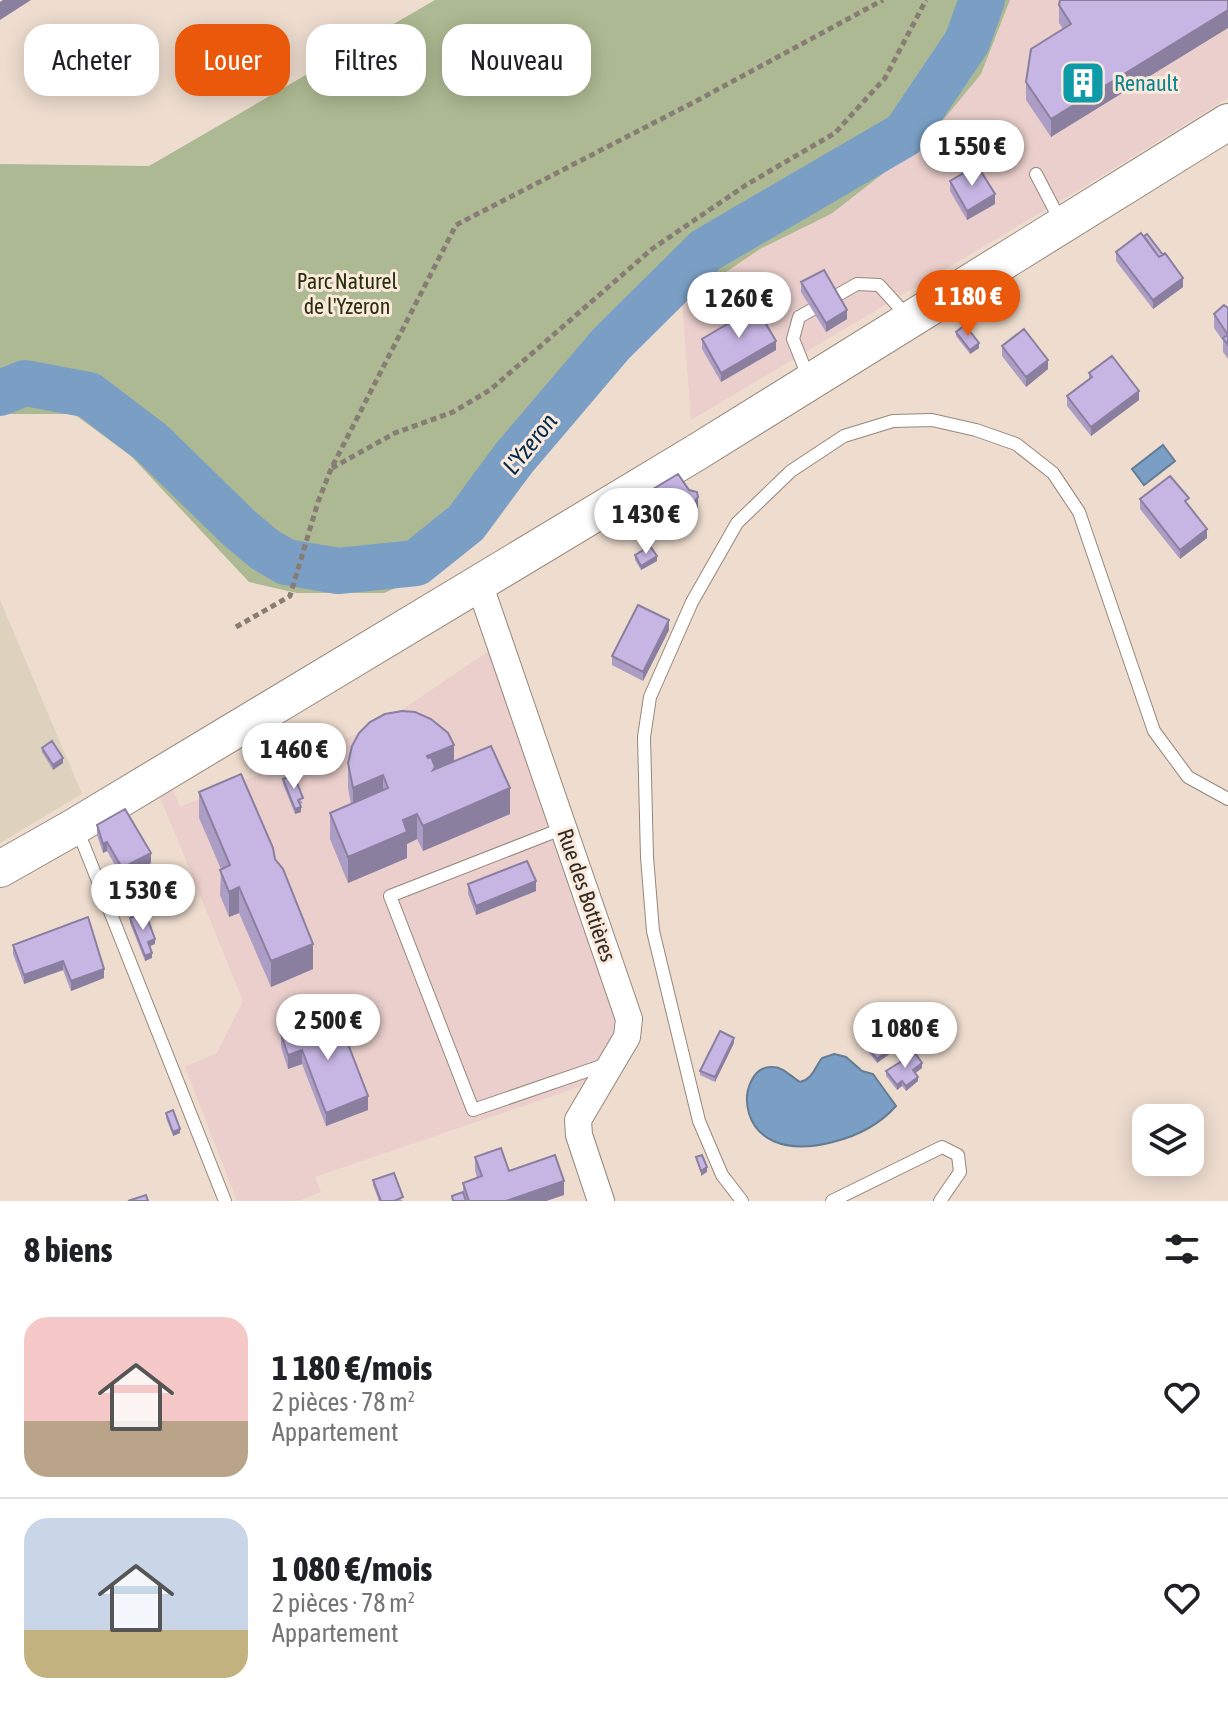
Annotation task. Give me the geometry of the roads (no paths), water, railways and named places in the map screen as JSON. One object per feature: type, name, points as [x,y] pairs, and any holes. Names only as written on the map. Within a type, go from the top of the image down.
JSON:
[{"type":"main road","points":[[0,869],[697,452],[1063,224],[1222,134]]},
{"type":"street","name":"Rue des Bottières","points":[[479,583],[629,1019],[627,1037],[578,1120],[579,1135],[601,1201]]},
{"type":"lane","points":[[1036,174],[1063,224]]},
{"type":"lane","points":[[810,382],[793,339],[799,317],[857,284],[879,285],[911,319]]},
{"type":"lane","points":[[742,1201],[722,1175],[699,1121],[653,931],[647,857],[644,737],[650,697],[692,602],[737,523],[791,471],[844,436],[893,421],[932,420],[976,430],[1016,444],[1053,473],[1079,512],[1154,731],[1188,777],[1228,799]]},
{"type":"lane","points":[[74,827],[225,1201]]},
{"type":"lane","points":[[564,828],[390,896],[473,1110],[611,1063]]},
{"type":"lane","points":[[832,1201],[942,1147],[958,1155],[960,1172],[940,1201]]},
{"type":"water","points":[[1163,445],[1175,461],[1144,485],[1132,469]]},
{"type":"water","points":[[834,1054],[846,1057],[862,1071],[873,1074],[896,1106],[868,1128],[833,1142],[799,1146],[774,1141],[758,1129],[749,1114],[747,1097],[751,1081],[760,1070],[777,1067],[800,1082],[811,1076],[822,1058]]},
{"type":"waterway","name":"L'Yzeron","points":[[0,393],[25,383],[89,395],[152,443],[238,527],[264,549],[286,562],[338,571],[416,563],[466,523],[514,458],[611,344],[706,250],[905,134],[967,42],[982,0]]},
{"type":"place","name":"Renault","points":[[1083,83]]},
{"type":"park label","name":"Parc Naturel de l'Yzeron","points":[[347,294]]}]
